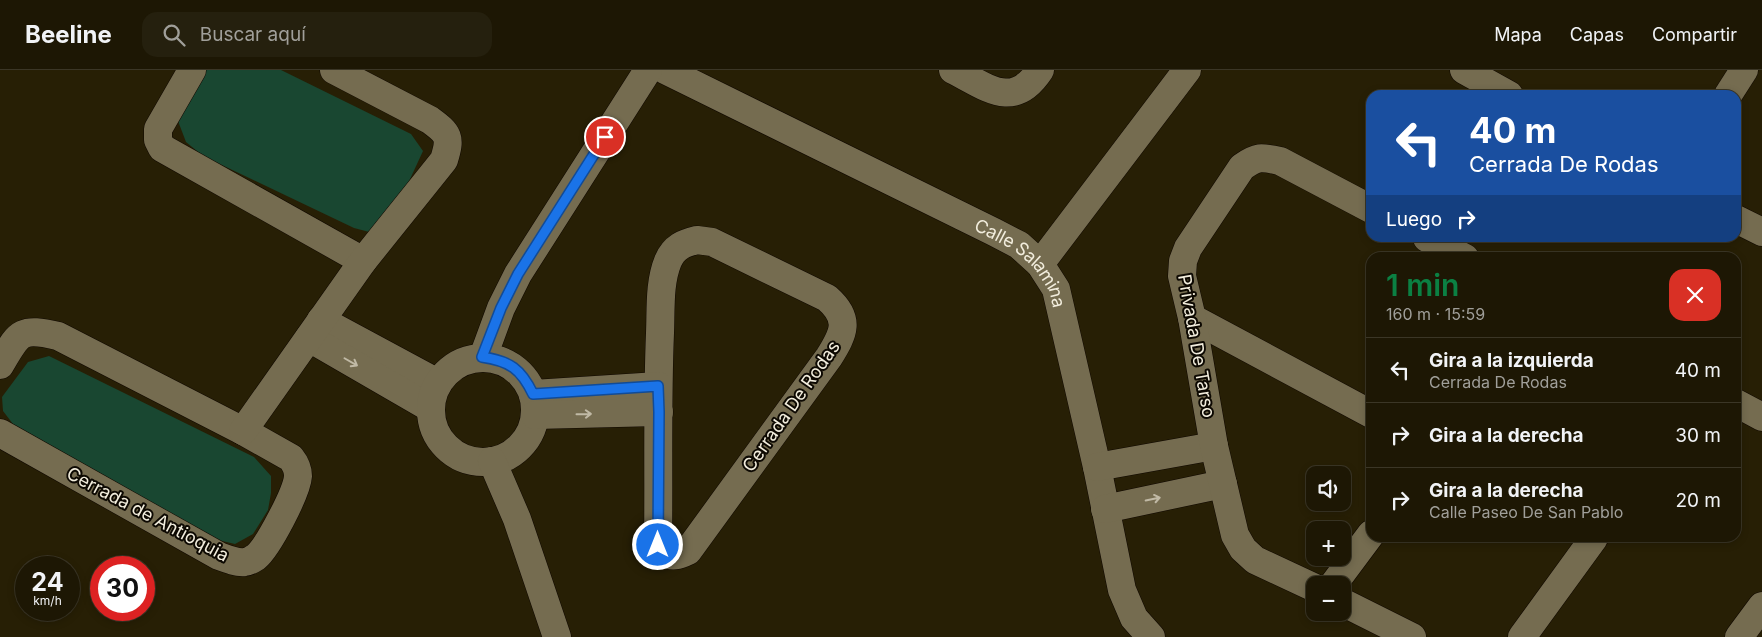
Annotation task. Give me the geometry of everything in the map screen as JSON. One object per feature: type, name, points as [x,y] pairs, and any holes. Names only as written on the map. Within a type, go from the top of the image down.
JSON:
[{"type":"street","points":[[192,70],[158,129],[158,140],[162,148],[363,261]]},
{"type":"street","points":[[243,431],[363,261],[444,160],[449,143],[443,130],[430,120],[334,70]]},
{"type":"street","points":[[482,357],[501,308],[518,274],[648,70]]},
{"type":"street","name":"Calle Salamina","points":[[665,70],[994,232],[1019,245],[1040,264],[1056,289],[1097,467],[1122,590],[1134,618],[1151,637]]},
{"type":"street","points":[[953,70],[998,92],[1014,93],[1025,88],[1040,70]]},
{"type":"street","points":[[1040,264],[1188,70]]},
{"type":"street","points":[[1731,90],[1744,70]]},
{"type":"street","points":[[1469,81],[1495,90]]},
{"type":"street","name":"Privada De Tarso","points":[[1306,584],[1255,560],[1242,549],[1235,535],[1214,446],[1192,318],[1182,276],[1183,261],[1188,248],[1242,167],[1254,159],[1266,158],[1280,161],[1366,206]]},
{"type":"street","points":[[1741,221],[1762,232]]},
{"type":"street","name":"Cerrada De Rodas","points":[[697,240],[712,242],[828,298],[838,307],[844,322],[840,340],[829,357],[688,551],[679,556],[670,556],[662,553],[658,545],[658,386],[663,282],[669,260],[681,244],[697,240]]},
{"type":"street","points":[[1435,242],[1454,252]]},
{"type":"street","points":[[1192,318],[1366,411]]},
{"type":"street","points":[[315,329],[434,395]]},
{"type":"street","name":"Cerrada de Antioquia","points":[[0,365],[14,342],[24,333],[40,332],[58,336],[243,431],[291,458],[296,465],[298,475],[292,497],[264,547],[255,558],[245,562],[232,561],[219,556],[0,433]]},
{"type":"street","points":[[482,357],[499,359],[514,367],[526,379],[534,404],[532,430],[523,444],[512,454],[492,461],[481,462],[465,459],[451,451],[439,439],[433,424],[434,395],[450,369],[465,360],[482,357]]},
{"type":"street","points":[[534,404],[658,386]]},
{"type":"street","points":[[534,404],[659,412]]},
{"type":"street","points":[[1741,406],[1762,417]]},
{"type":"street","points":[[1097,467],[1214,446]]},
{"type":"street","points":[[492,461],[517,519],[557,637]]},
{"type":"street","points":[[1105,509],[1222,484]]},
{"type":"street","points":[[1340,576],[1366,541]]},
{"type":"street","points":[[1522,637],[1591,542]]},
{"type":"street","points":[[1351,606],[1412,637]]},
{"type":"street","points":[[1739,637],[1762,606]]},
{"type":"green space","points":[[203,70],[281,70],[411,134],[423,151],[405,190],[373,233],[354,228],[203,156],[186,142],[178,121]]},
{"type":"green space","points":[[49,356],[254,457],[271,476],[271,493],[268,510],[253,534],[235,544],[218,540],[13,424],[3,411],[2,397],[28,362]]},
{"type":"route","points":[[605,137],[518,274],[501,308],[482,357],[499,359],[514,367],[526,379],[533,394],[658,386],[658,545]]}]
